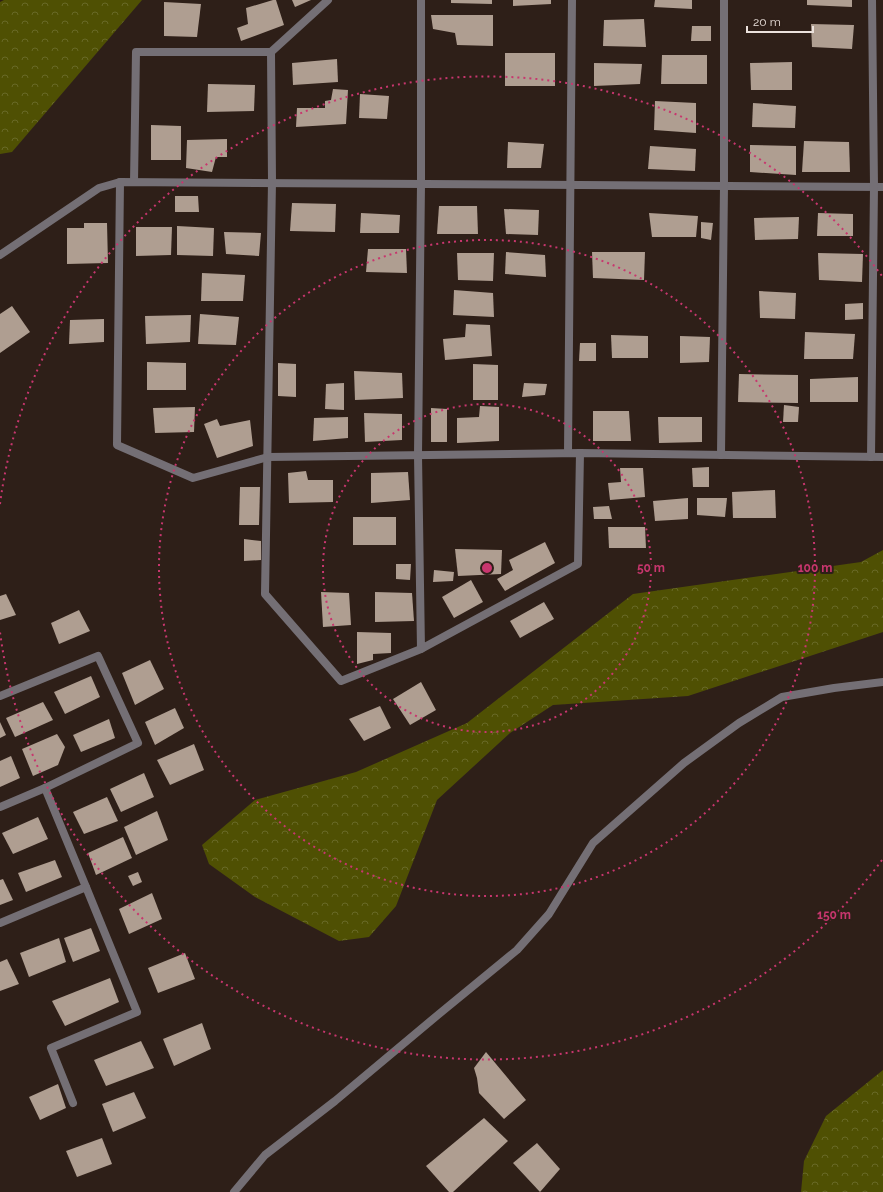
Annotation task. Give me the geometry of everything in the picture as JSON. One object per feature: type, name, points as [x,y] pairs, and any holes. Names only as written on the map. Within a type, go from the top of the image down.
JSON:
[{"type":"street","points":[[134,182],[136,52],[271,52],[328,0]]},
{"type":"street","points":[[421,0],[421,184],[418,455],[421,649]]},
{"type":"street","points":[[568,453],[572,0]]},
{"type":"street","points":[[721,455],[724,186],[724,0]]},
{"type":"street","points":[[871,457],[879,187],[872,0]]},
{"type":"street","points":[[271,52],[272,182],[265,594],[341,681],[421,649],[578,564],[580,453]]},
{"type":"street","points":[[0,255],[99,188],[120,182],[879,187]]},
{"type":"street","points":[[120,182],[117,445],[193,478],[268,457],[568,453],[883,457]]},
{"type":"street","points":[[0,696],[98,656],[138,743],[45,788],[0,807]]},
{"type":"street","points":[[234,1192],[265,1155],[335,1101],[517,950],[549,914],[593,843],[684,763],[739,722],[782,697],[834,688],[883,682]]},
{"type":"street","points":[[45,788],[137,1012],[51,1048],[73,1103]]},
{"type":"street","points":[[0,923],[86,887]]},
{"type":"green space","points":[[4,0],[142,0],[12,152],[0,154],[0,2]]},
{"type":"green space","points":[[883,550],[883,632],[688,696],[553,705],[510,733],[437,800],[396,906],[369,937],[339,941],[255,897],[209,864],[202,845],[255,800],[356,772],[467,723],[633,594],[861,562]]},
{"type":"green space","points":[[883,1070],[883,1192],[801,1192],[804,1161],[826,1116]]},
{"type":"building","points":[[276,0],[284,25],[241,41],[237,28],[248,24],[246,8]]},
{"type":"building","points":[[292,0],[311,0],[295,7]]},
{"type":"building","points":[[451,0],[492,0],[492,4],[451,3]]},
{"type":"building","points":[[513,0],[551,0],[551,4],[513,6]]},
{"type":"building","points":[[655,0],[692,0],[692,9],[654,7]]},
{"type":"building","points":[[807,0],[852,0],[852,7],[807,5]]},
{"type":"building","points":[[164,2],[201,4],[197,37],[164,36]]},
{"type":"building","points":[[431,15],[493,15],[493,46],[457,45],[455,33],[433,29]]},
{"type":"building","points":[[644,19],[646,47],[603,46],[604,20]]},
{"type":"building","points":[[811,24],[854,25],[852,49],[812,47]]},
{"type":"building","points":[[692,26],[711,26],[711,41],[691,41]]},
{"type":"building","points":[[505,53],[555,53],[555,86],[505,86]]},
{"type":"building","points":[[662,55],[707,55],[707,84],[661,84]]},
{"type":"building","points":[[337,59],[338,82],[293,85],[292,63]]},
{"type":"building","points":[[792,62],[792,90],[751,90],[750,63]]},
{"type":"building","points":[[594,63],[642,64],[640,84],[594,86]]},
{"type":"building","points":[[208,84],[255,85],[254,111],[207,112]]},
{"type":"building","points":[[333,89],[348,90],[346,124],[296,127],[297,108],[325,108],[325,101],[331,100]]},
{"type":"building","points":[[360,94],[389,96],[387,119],[359,118]]},
{"type":"building","points":[[655,101],[696,103],[696,133],[654,130]]},
{"type":"building","points":[[753,103],[796,106],[795,128],[752,127]]},
{"type":"building","points":[[151,125],[181,126],[181,160],[151,160]]},
{"type":"building","points":[[227,139],[227,157],[216,157],[212,172],[186,168],[187,140]]},
{"type":"building","points":[[804,141],[849,142],[850,172],[802,172]]},
{"type":"building","points":[[508,142],[544,144],[541,168],[507,168]]},
{"type":"building","points":[[750,145],[796,146],[796,175],[750,172]]},
{"type":"building","points":[[650,146],[696,149],[695,171],[648,169]]},
{"type":"building","points":[[175,196],[198,196],[199,212],[175,212]]},
{"type":"building","points":[[292,203],[336,204],[335,232],[290,231]]},
{"type":"building","points":[[439,206],[477,206],[478,234],[437,234]]},
{"type":"building","points":[[504,209],[539,210],[538,235],[506,234]]},
{"type":"building","points":[[361,213],[400,215],[399,233],[360,233]]},
{"type":"building","points":[[649,213],[698,216],[696,237],[652,237]]},
{"type":"building","points":[[818,213],[853,214],[853,236],[817,236]]},
{"type":"building","points":[[799,217],[798,239],[755,240],[754,218]]},
{"type":"building","points":[[701,222],[713,223],[711,240],[701,238]]},
{"type":"building","points":[[84,223],[107,223],[108,263],[67,264],[67,228],[84,228]]},
{"type":"building","points":[[177,226],[214,228],[213,256],[177,255]]},
{"type":"building","points":[[136,227],[172,227],[171,255],[136,256]]},
{"type":"building","points":[[224,232],[261,233],[259,256],[226,254]]},
{"type":"building","points":[[368,249],[406,249],[407,273],[366,272]]},
{"type":"building","points":[[506,252],[545,255],[546,277],[505,274]]},
{"type":"building","points":[[592,252],[645,252],[644,280],[593,278]]},
{"type":"building","points":[[457,253],[494,253],[493,281],[458,280]]},
{"type":"building","points":[[818,253],[863,254],[862,282],[819,280]]},
{"type":"building","points":[[202,273],[245,275],[243,301],[201,301]]},
{"type":"building","points":[[454,290],[493,293],[494,317],[453,315]]},
{"type":"building","points":[[759,291],[796,293],[795,319],[760,318]]},
{"type":"building","points":[[863,303],[863,319],[845,320],[845,304]]},
{"type":"building","points":[[12,306],[30,332],[0,353],[0,314]]},
{"type":"building","points":[[200,314],[239,317],[236,345],[198,344]]},
{"type":"building","points":[[191,315],[190,342],[146,344],[145,316]]},
{"type":"building","points":[[104,319],[104,342],[69,344],[70,320]]},
{"type":"building","points":[[466,324],[490,325],[492,356],[445,360],[443,339],[465,337]]},
{"type":"building","points":[[805,332],[855,334],[853,359],[804,359]]},
{"type":"building","points":[[611,335],[648,336],[648,358],[612,358]]},
{"type":"building","points":[[680,336],[710,337],[709,362],[680,363]]},
{"type":"building","points":[[580,343],[596,343],[596,361],[579,361]]},
{"type":"building","points":[[147,362],[186,363],[186,390],[147,390]]},
{"type":"building","points":[[278,363],[296,364],[296,397],[278,396]]},
{"type":"building","points":[[473,364],[498,365],[498,400],[473,400]]},
{"type":"building","points":[[354,371],[402,373],[403,398],[355,400]]},
{"type":"building","points":[[739,374],[798,375],[798,403],[738,402]]},
{"type":"building","points":[[858,377],[858,402],[810,402],[810,379]]},
{"type":"building","points":[[344,383],[344,410],[325,409],[326,384]]},
{"type":"building","points":[[524,383],[547,384],[545,395],[522,397]]},
{"type":"building","points":[[784,405],[799,407],[798,422],[783,422]]},
{"type":"building","points":[[480,406],[499,407],[499,441],[457,443],[457,418],[479,417]]},
{"type":"building","points":[[195,407],[194,432],[155,433],[153,408]]},
{"type":"building","points":[[431,408],[447,409],[447,442],[431,442]]},
{"type":"building","points":[[593,411],[629,411],[631,441],[593,441]]},
{"type":"building","points":[[364,413],[402,414],[402,440],[365,442]]},
{"type":"building","points":[[348,417],[348,438],[313,441],[314,418]]},
{"type":"building","points":[[658,417],[702,417],[702,442],[659,443]]},
{"type":"building","points":[[217,419],[220,426],[250,420],[253,446],[217,458],[204,424]]},
{"type":"building","points":[[709,467],[709,487],[693,487],[692,468]]},
{"type":"building","points":[[620,468],[643,468],[645,497],[610,500],[608,483],[621,482]]},
{"type":"building","points":[[306,471],[308,480],[333,480],[333,502],[289,503],[288,473]]},
{"type":"building","points":[[408,472],[410,500],[371,503],[371,473]]},
{"type":"building","points":[[240,487],[260,487],[259,525],[239,525]]},
{"type":"building","points":[[775,490],[776,518],[733,518],[732,492]]},
{"type":"building","points":[[688,498],[688,519],[655,521],[653,501]]},
{"type":"building","points":[[697,498],[727,498],[725,517],[697,515]]},
{"type":"building","points":[[609,506],[612,519],[594,519],[593,507]]},
{"type":"building","points":[[353,517],[396,517],[396,545],[353,545]]},
{"type":"building","points":[[608,527],[645,527],[646,548],[609,548]]},
{"type":"building","points":[[244,539],[261,541],[261,560],[244,561]]},
{"type":"building","points":[[545,542],[555,563],[505,591],[497,579],[513,570],[509,560]]},
{"type":"building","points":[[455,549],[502,550],[501,574],[458,576]]},
{"type":"building","points":[[396,564],[411,564],[410,580],[396,579]]},
{"type":"building","points":[[434,570],[454,572],[453,581],[433,582]]},
{"type":"building","points":[[471,580],[483,602],[454,618],[442,597]]},
{"type":"building","points":[[321,592],[349,593],[351,625],[323,627]]},
{"type":"building","points":[[375,592],[412,593],[414,621],[375,622]]},
{"type":"building","points":[[6,594],[16,615],[0,620],[0,596]]},
{"type":"building","points":[[544,602],[554,619],[520,638],[510,621]]},
{"type":"building","points":[[79,610],[90,631],[59,644],[51,623]]},
{"type":"building","points":[[357,632],[391,633],[391,653],[373,654],[373,660],[357,664]]},
{"type":"building","points":[[150,660],[164,689],[135,705],[122,673]]},
{"type":"building","points":[[91,676],[100,697],[65,714],[54,692]]},
{"type":"building","points":[[421,682],[436,710],[410,725],[393,699]]},
{"type":"building","points":[[43,702],[53,720],[15,737],[6,718]]},
{"type":"building","points":[[380,706],[391,728],[364,741],[349,719]]},
{"type":"building","points":[[175,708],[184,728],[155,745],[145,722]]},
{"type":"building","points":[[109,719],[115,738],[81,752],[73,735]]},
{"type":"building","points":[[0,722],[6,735],[0,738]]},
{"type":"building","points":[[57,734],[65,747],[58,765],[33,776],[22,749]]},
{"type":"building","points":[[194,744],[204,770],[170,785],[157,760]]},
{"type":"building","points":[[11,756],[20,778],[0,787],[0,761]]},
{"type":"building","points":[[144,773],[154,797],[121,812],[110,789]]},
{"type":"building","points":[[107,797],[118,821],[84,834],[73,812]]},
{"type":"building","points":[[157,811],[168,840],[136,855],[124,827]]},
{"type":"building","points":[[38,817],[48,839],[13,854],[2,833]]},
{"type":"building","points":[[123,837],[132,858],[96,875],[88,853]]},
{"type":"building","points":[[55,860],[62,877],[26,892],[18,873]]},
{"type":"building","points":[[138,872],[142,882],[133,886],[128,876]]},
{"type":"building","points":[[3,879],[13,900],[0,905],[0,880]]},
{"type":"building","points":[[152,893],[162,919],[129,934],[119,909]]},
{"type":"building","points":[[91,928],[100,951],[73,962],[64,938]]},
{"type":"building","points":[[59,938],[66,962],[29,977],[20,953]]},
{"type":"building","points":[[185,953],[195,979],[158,993],[148,968]]},
{"type":"building","points":[[7,959],[19,984],[0,991],[0,962]]},
{"type":"building","points":[[110,978],[119,1002],[65,1026],[52,1001]]},
{"type":"building","points":[[202,1023],[211,1049],[174,1066],[163,1039]]},
{"type":"building","points":[[141,1041],[154,1068],[106,1086],[94,1060]]},
{"type":"building","points":[[486,1052],[526,1100],[504,1119],[479,1093],[474,1068]]},
{"type":"building","points":[[58,1084],[66,1108],[40,1120],[29,1097]]},
{"type":"building","points":[[134,1092],[146,1118],[113,1132],[102,1104]]},
{"type":"building","points":[[484,1118],[508,1141],[453,1192],[449,1192],[426,1166]]},
{"type":"building","points":[[102,1138],[112,1164],[77,1177],[66,1151]]},
{"type":"building","points":[[537,1143],[560,1169],[540,1192],[513,1163]]}]
